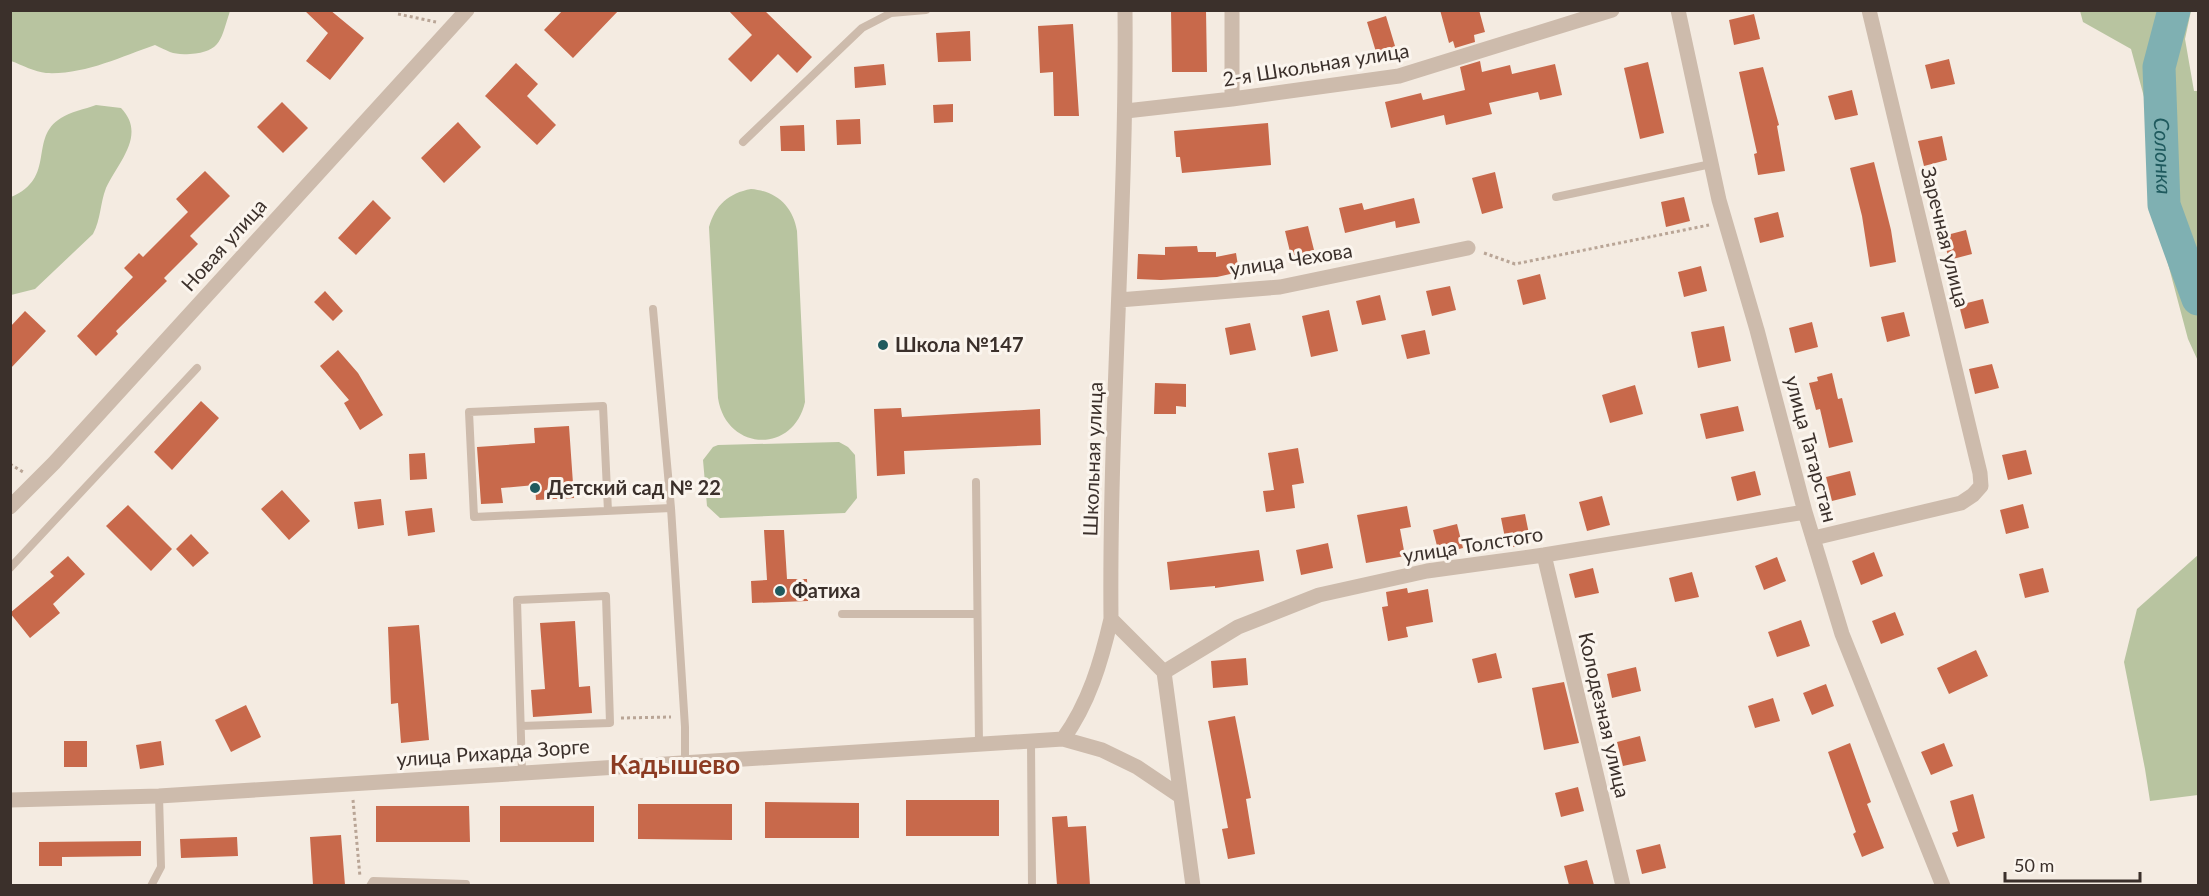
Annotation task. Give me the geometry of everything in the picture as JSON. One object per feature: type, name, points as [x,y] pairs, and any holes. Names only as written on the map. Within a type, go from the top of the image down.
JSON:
[{"type":"street","name":"Новая улица","points":[[10,507],[54,463],[467,10]]},
{"type":"street","name":"Школьная улица","points":[[1063,739],[1076,720],[1091,689],[1111,619],[1126,111],[1125,10]]},
{"type":"street","points":[[1232,10],[1232,99]]},
{"type":"street","name":"2-я Школьная улица","points":[[1126,111],[1399,76],[1612,10]]},
{"type":"street","name":"улица Татарстан","points":[[1678,10],[1725,222],[1757,330],[1805,512],[1842,634],[1943,885]]},
{"type":"street","name":"Заречная улица","points":[[1814,538],[1961,503],[1981,486],[1980,473],[1869,10]]},
{"type":"street","name":"улица Чехова","points":[[1119,300],[1280,287],[1468,248]]},
{"type":"street","name":"улица Толстого","points":[[1164,672],[1238,627],[1319,595],[1427,571],[1544,555],[1805,512]]},
{"type":"street","name":"Колодезная улица","points":[[1544,555],[1623,885]]},
{"type":"street","points":[[1111,619],[1164,672],[1193,885]]},
{"type":"street","name":"улица Рихарда Зорге","points":[[10,800],[159,796],[1063,739],[1102,750],[1137,767],[1180,796]]},
{"type":"lane","points":[[743,142],[862,28],[891,13],[926,10]]},
{"type":"lane","points":[[1556,197],[1711,164]]},
{"type":"lane","points":[[653,309],[671,508],[685,727],[685,762]]},
{"type":"lane","points":[[10,568],[197,368]]},
{"type":"lane","points":[[608,511],[603,406],[469,412],[474,517],[608,511],[671,508]]},
{"type":"lane","points":[[976,482],[979,744]]},
{"type":"lane","points":[[521,726],[610,723],[606,596],[516,600],[522,772]]},
{"type":"lane","points":[[842,614],[977,614]]},
{"type":"lane","points":[[1031,741],[1032,885]]},
{"type":"lane","points":[[151,885],[161,867],[159,796]]},
{"type":"lane","points":[[370,885],[373,881],[466,884]]},
{"type":"path","points":[[398,14],[452,27]]},
{"type":"path","points":[[1468,248],[1515,264],[1725,222]]},
{"type":"path","points":[[610,718],[672,717],[685,727]]},
{"type":"path","points":[[352,783],[361,885]]},
{"type":"green space","points":[[11,10],[230,11],[219,42],[201,53],[179,54],[155,45],[88,68],[46,73],[11,61]]},
{"type":"green space","points":[[2080,11],[2191,11],[2185,39],[2194,91],[2198,91],[2198,361],[2188,339],[2150,196],[2147,108],[2131,49],[2083,22]]},
{"type":"green space","points":[[96,105],[121,108],[128,118],[131,138],[106,188],[96,228],[93,234],[35,289],[11,295],[11,197],[25,189],[34,179],[51,126],[73,112]]},
{"type":"green space","points":[[751,189],[768,193],[782,201],[795,222],[805,402],[798,419],[787,431],[774,438],[760,440],[746,437],[733,428],[724,416],[718,398],[709,227],[715,212],[724,201]]},
{"type":"green space","points":[[839,442],[855,455],[857,498],[845,513],[720,518],[707,506],[703,460],[713,447],[718,445]]},
{"type":"green space","points":[[2198,555],[2198,795],[2150,801],[2124,662],[2137,609]]},
{"type":"building","points":[[304,10],[330,10],[364,38],[330,80],[306,61],[328,33]]},
{"type":"building","points":[[563,10],[619,10],[573,58],[544,30]]},
{"type":"building","points":[[728,10],[764,10],[812,57],[797,73],[778,54],[751,82],[728,59],[752,35]]},
{"type":"building","points":[[1171,10],[1206,10],[1207,72],[1172,72]]},
{"type":"building","points":[[1440,10],[1479,10],[1485,32],[1474,35],[1475,42],[1455,48],[1453,41],[1449,43]]},
{"type":"building","points":[[1754,14],[1760,39],[1734,45],[1729,20]]},
{"type":"building","points":[[1386,16],[1398,56],[1379,62],[1367,22]]},
{"type":"building","points":[[1073,24],[1079,116],[1054,116],[1053,72],[1040,73],[1038,26]]},
{"type":"building","points":[[970,31],[971,61],[938,62],[936,33]]},
{"type":"building","points":[[1949,59],[1955,84],[1931,89],[1925,65]]},
{"type":"building","points":[[1480,61],[1482,72],[1510,65],[1512,74],[1555,64],[1562,95],[1540,100],[1538,92],[1489,103],[1492,114],[1446,125],[1444,115],[1391,128],[1385,102],[1421,93],[1423,100],[1465,90],[1460,67]]},
{"type":"building","points":[[1648,62],[1664,133],[1640,139],[1624,68]]},
{"type":"building","points":[[516,63],[538,84],[527,96],[556,125],[537,145],[485,96]]},
{"type":"building","points":[[884,64],[886,85],[855,88],[854,67]]},
{"type":"building","points":[[1763,67],[1779,125],[1777,126],[1785,171],[1758,175],[1754,154],[1757,153],[1739,72]]},
{"type":"building","points":[[1852,90],[1858,115],[1835,120],[1828,96]]},
{"type":"building","points":[[282,102],[308,128],[283,153],[257,127]]},
{"type":"building","points":[[953,104],[953,122],[934,123],[933,105]]},
{"type":"building","points":[[860,119],[861,144],[837,145],[836,120]]},
{"type":"building","points":[[458,122],[481,147],[444,183],[421,158]]},
{"type":"building","points":[[1268,123],[1271,165],[1182,173],[1180,157],[1176,157],[1174,131]]},
{"type":"building","points":[[804,125],[805,151],[781,151],[780,126]]},
{"type":"building","points":[[1942,136],[1947,160],[1924,166],[1918,141]]},
{"type":"building","points":[[1874,162],[1891,230],[1896,262],[1870,267],[1862,216],[1850,168]]},
{"type":"building","points":[[205,171],[230,196],[190,236],[198,244],[164,278],[167,281],[116,331],[118,334],[96,356],[77,336],[133,277],[124,268],[139,253],[143,257],[188,212],[176,199]]},
{"type":"building","points":[[1495,172],[1503,208],[1482,214],[1472,178]]},
{"type":"building","points":[[1684,197],[1690,221],[1666,227],[1661,202]]},
{"type":"building","points":[[1414,198],[1420,223],[1396,228],[1395,221],[1345,233],[1339,208],[1362,203],[1364,210]]},
{"type":"building","points":[[373,200],[391,218],[356,255],[338,238]]},
{"type":"building","points":[[1778,212],[1784,237],[1760,243],[1754,218]]},
{"type":"building","points":[[1308,226],[1314,250],[1291,256],[1285,231]]},
{"type":"building","points":[[1966,230],[1972,254],[1949,260],[1943,236]]},
{"type":"building","points":[[1197,246],[1198,252],[1216,252],[1216,257],[1236,253],[1239,272],[1217,277],[1137,279],[1138,254],[1165,255],[1165,247]]},
{"type":"building","points":[[1701,266],[1707,291],[1684,297],[1678,272]]},
{"type":"building","points":[[1540,274],[1546,299],[1523,305],[1517,280]]},
{"type":"building","points":[[1450,286],[1456,310],[1432,316],[1426,291]]},
{"type":"building","points":[[325,291],[343,311],[333,321],[314,302]]},
{"type":"building","points":[[1380,295],[1386,320],[1362,325],[1356,301]]},
{"type":"building","points":[[1983,299],[1989,323],[1965,329],[1959,305]]},
{"type":"building","points":[[1329,310],[1338,351],[1311,357],[1302,316]]},
{"type":"building","points":[[25,311],[46,331],[10,369],[10,327]]},
{"type":"building","points":[[1904,312],[1910,336],[1887,342],[1881,317]]},
{"type":"building","points":[[1812,322],[1818,347],[1795,353],[1789,328]]},
{"type":"building","points":[[1250,323],[1256,350],[1230,355],[1225,328]]},
{"type":"building","points":[[1724,326],[1731,361],[1698,368],[1691,332]]},
{"type":"building","points":[[1425,330],[1430,354],[1407,359],[1401,335]]},
{"type":"building","points":[[338,350],[358,373],[383,415],[360,430],[344,403],[349,400],[320,366]]},
{"type":"building","points":[[1992,364],[1999,388],[1975,394],[1969,369]]},
{"type":"building","points":[[1832,373],[1838,399],[1842,398],[1853,442],[1829,448],[1820,409],[1816,410],[1809,383],[1818,381],[1817,377]]},
{"type":"building","points":[[1155,383],[1186,384],[1186,407],[1176,406],[1176,414],[1154,414]]},
{"type":"building","points":[[1635,385],[1643,414],[1610,423],[1602,395]]},
{"type":"building","points":[[201,401],[219,418],[172,470],[154,452]]},
{"type":"building","points":[[1738,406],[1744,431],[1706,439],[1700,414]]},
{"type":"building","points":[[901,408],[902,417],[1040,409],[1041,445],[904,451],[905,474],[877,476],[874,409]]},
{"type":"building","points":[[569,426],[574,498],[536,500],[535,485],[501,488],[503,503],[481,504],[477,447],[535,443],[534,428]]},
{"type":"building","points":[[1298,448],[1304,483],[1292,485],[1295,508],[1266,512],[1263,491],[1274,490],[1268,453]]},
{"type":"building","points":[[2026,450],[2032,474],[2008,480],[2002,455]]},
{"type":"building","points":[[425,453],[427,479],[410,480],[409,454]]},
{"type":"building","points":[[1755,471],[1761,495],[1737,501],[1731,477]]},
{"type":"building","points":[[1850,471],[1856,495],[1832,501],[1826,477]]},
{"type":"building","points":[[282,490],[310,521],[289,540],[261,509]]},
{"type":"building","points":[[1602,496],[1610,525],[1587,531],[1579,502]]},
{"type":"building","points":[[381,499],[384,525],[358,529],[354,502]]},
{"type":"building","points":[[2023,504],[2029,528],[2006,534],[2000,510]]},
{"type":"building","points":[[128,505],[172,549],[151,571],[106,526]]},
{"type":"building","points":[[1407,506],[1411,527],[1400,529],[1405,556],[1366,563],[1357,515]]},
{"type":"building","points":[[432,508],[435,532],[408,536],[405,511]]},
{"type":"building","points":[[1525,514],[1531,544],[1507,548],[1501,518]]},
{"type":"building","points":[[1457,524],[1463,548],[1439,554],[1433,530]]},
{"type":"building","name":"Фатиха","points":[[764,530],[784,530],[787,579],[807,579],[808,601],[752,603],[751,581],[767,580]]},
{"type":"building","points":[[191,534],[209,553],[193,567],[176,549]]},
{"type":"building","points":[[1328,543],[1333,568],[1301,575],[1296,550]]},
{"type":"building","points":[[1259,550],[1264,581],[1215,588],[1215,586],[1170,590],[1167,562]]},
{"type":"building","points":[[1874,552],[1883,576],[1861,585],[1852,561]]},
{"type":"building","points":[[68,556],[85,574],[53,604],[60,613],[30,638],[10,613],[54,576],[50,572]]},
{"type":"building","points":[[1777,557],[1786,581],[1764,590],[1755,566]]},
{"type":"building","points":[[1593,568],[1599,593],[1575,598],[1569,574]]},
{"type":"building","points":[[2043,568],[2049,592],[2025,598],[2019,574]]},
{"type":"building","points":[[1692,572],[1699,597],[1675,602],[1669,578]]},
{"type":"building","points":[[1407,588],[1408,593],[1428,589],[1433,622],[1406,627],[1408,637],[1388,641],[1382,607],[1388,606],[1386,592]]},
{"type":"building","points":[[1895,612],[1904,635],[1881,644],[1872,621]]},
{"type":"building","points":[[1801,620],[1810,646],[1777,657],[1768,632]]},
{"type":"building","points":[[575,621],[579,687],[590,686],[592,713],[533,717],[531,690],[545,689],[540,623]]},
{"type":"building","points":[[419,625],[429,740],[401,743],[398,703],[391,704],[388,627]]},
{"type":"building","points":[[1976,650],[1988,676],[1949,694],[1937,668]]},
{"type":"building","points":[[1496,653],[1502,678],[1478,683],[1472,659]]},
{"type":"building","points":[[1246,658],[1248,685],[1213,688],[1211,661]]},
{"type":"building","points":[[1636,667],[1641,691],[1612,698],[1607,674]]},
{"type":"building","points":[[1564,682],[1579,743],[1544,750],[1532,688]]},
{"type":"building","points":[[1826,684],[1834,706],[1812,715],[1803,693]]},
{"type":"building","points":[[1773,698],[1780,721],[1755,728],[1748,706]]},
{"type":"building","points":[[246,705],[261,737],[231,752],[215,720]]},
{"type":"building","points":[[1235,716],[1251,798],[1246,799],[1255,854],[1228,859],[1222,829],[1228,828],[1208,721]]},
{"type":"building","points":[[1640,736],[1646,761],[1623,766],[1617,742]]},
{"type":"building","points":[[64,741],[87,741],[87,767],[64,767]]},
{"type":"building","points":[[161,741],[164,765],[140,769],[136,745]]},
{"type":"building","points":[[1850,743],[1871,802],[1867,804],[1884,848],[1862,857],[1853,834],[1856,832],[1828,752]]},
{"type":"building","points":[[1944,743],[1953,766],[1931,775],[1921,752]]},
{"type":"building","points":[[1578,787],[1584,811],[1561,817],[1555,793]]},
{"type":"building","points":[[1973,794],[1985,838],[1957,847],[1952,833],[1958,831],[1950,801]]},
{"type":"building","points":[[906,800],[999,800],[999,836],[906,836]]},
{"type":"building","points":[[765,802],[859,803],[859,838],[765,838]]},
{"type":"building","points":[[638,804],[732,804],[732,840],[638,839]]},
{"type":"building","points":[[376,806],[469,806],[470,842],[376,842]]},
{"type":"building","points":[[500,806],[594,806],[594,842],[500,842]]},
{"type":"building","points":[[1067,816],[1068,827],[1086,826],[1090,885],[1057,885],[1052,817]]},
{"type":"building","points":[[341,835],[345,885],[313,885],[310,837]]},
{"type":"building","points":[[237,837],[238,856],[181,858],[180,839]]},
{"type":"building","points":[[141,841],[141,856],[62,857],[62,866],[39,866],[39,842]]},
{"type":"building","points":[[1660,844],[1666,868],[1642,874],[1636,850]]},
{"type":"building","points":[[1587,860],[1594,885],[1569,885],[1564,866]]},
{"type":"waterway","name":"Солонка","points":[[2174,10],[2159,67],[2164,205],[2198,299]]},
{"type":"place","name":"Школа №147","points":[[883,345]]},
{"type":"place","name":"Детский сад № 22","points":[[535,488]]},
{"type":"place","name":"Фатиха","points":[[780,591]]},
{"type":"district","name":"Кадышево","points":[[675,765]]}]
